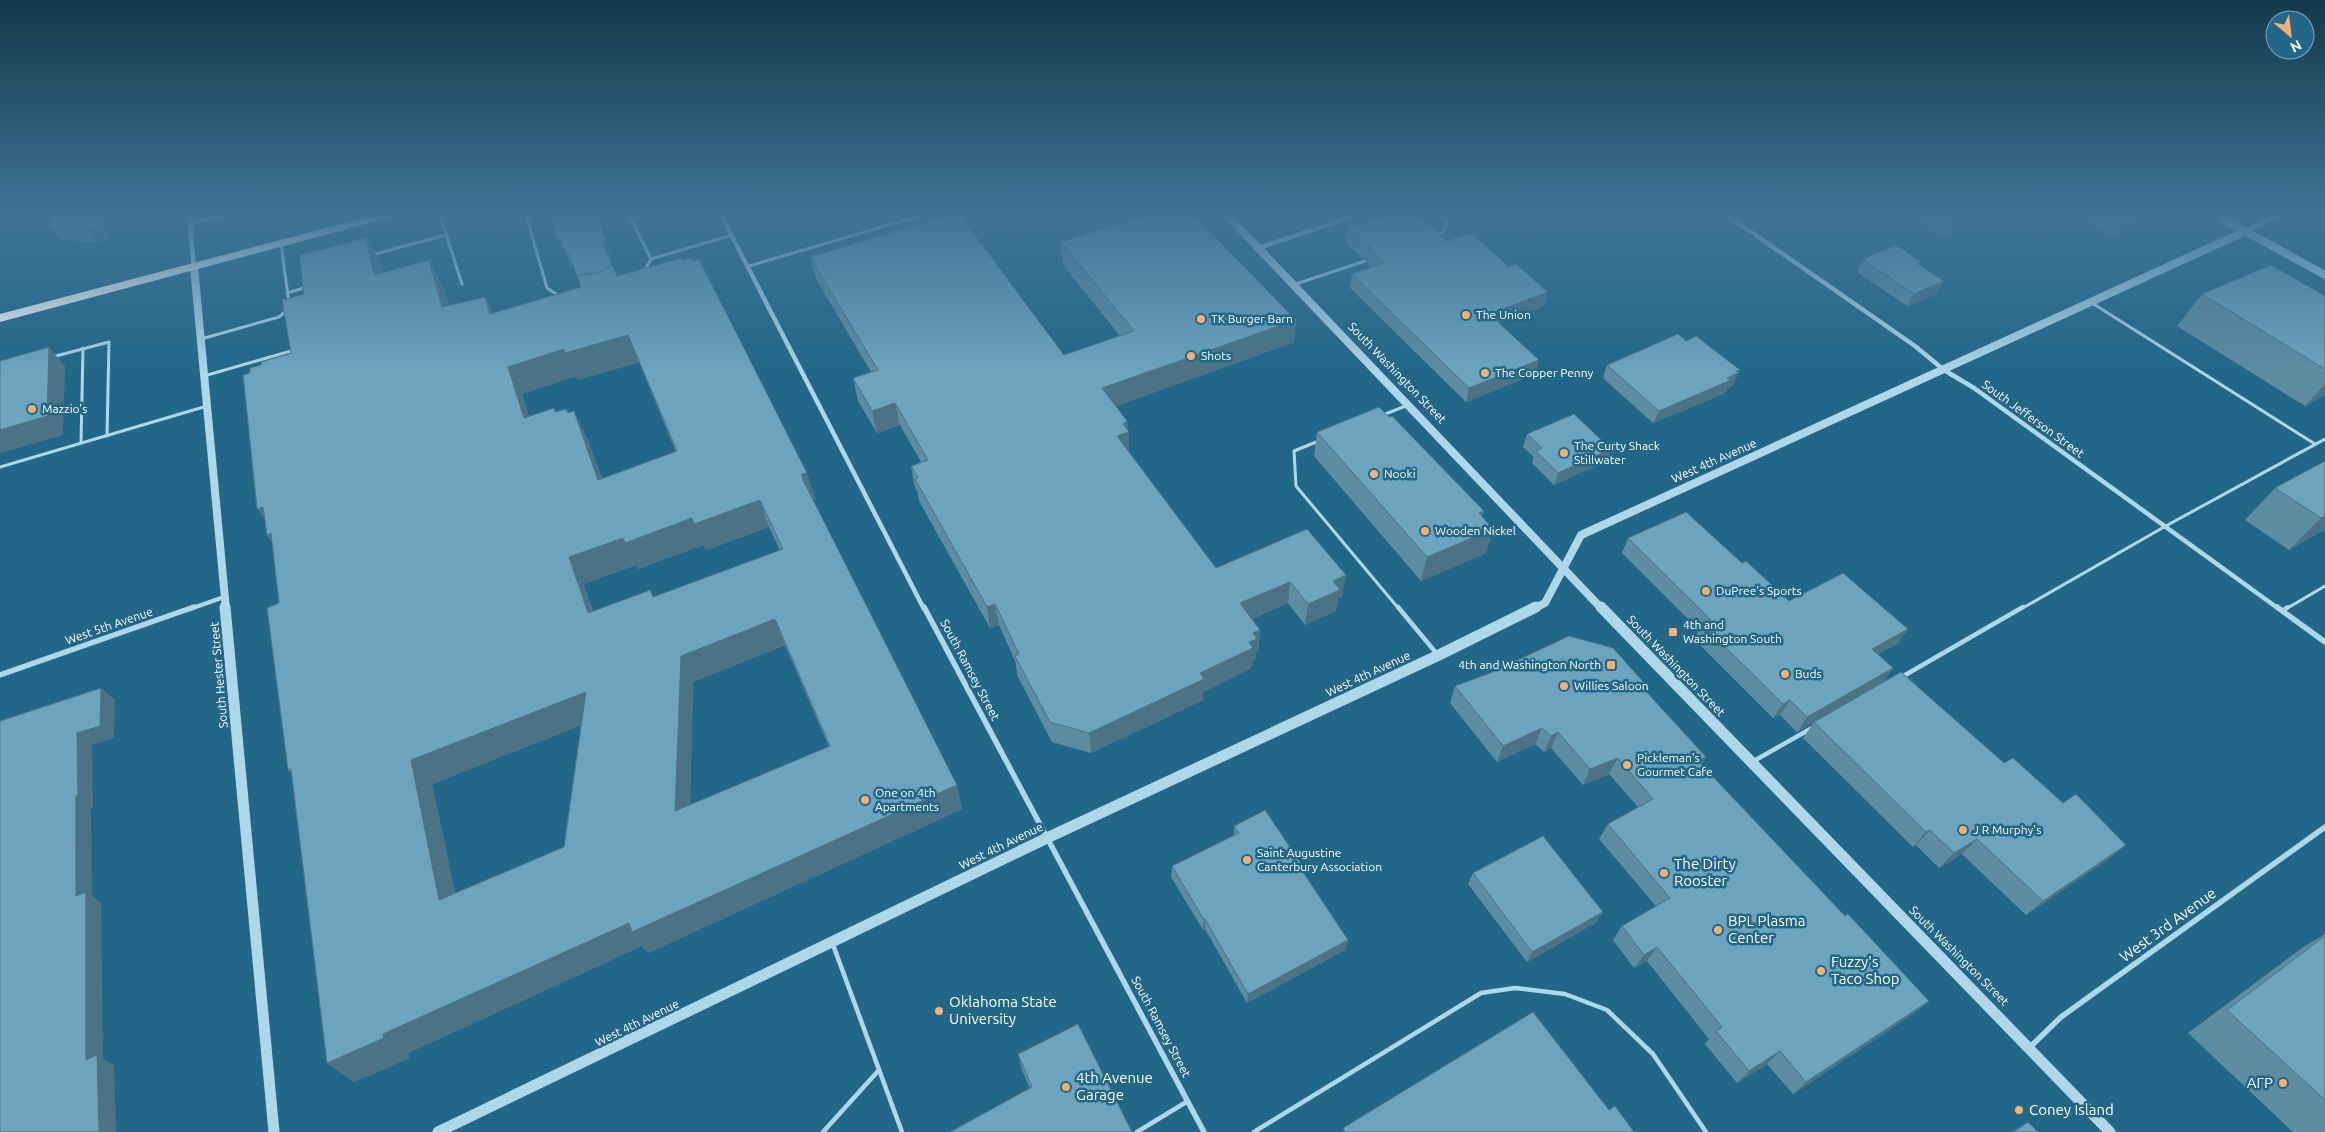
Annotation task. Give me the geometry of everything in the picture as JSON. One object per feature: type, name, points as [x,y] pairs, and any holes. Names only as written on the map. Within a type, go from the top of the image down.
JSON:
[{"type":"highway","points":[[0,318],[191,268]]},
{"type":"street","name":"South Hester Street","points":[[194,268],[274,1132]]},
{"type":"street","name":"South Ramsey Street","points":[[750,268],[877,520],[1204,1132]]},
{"type":"street","name":"South Washington Street","points":[[1277,268],[1750,763],[2110,1132]]},
{"type":"street","name":"South Jefferson Street","points":[[1803,268],[1915,346],[1944,370],[1974,388],[2325,642]]},
{"type":"street","name":"West 4th Avenue","points":[[438,1132],[1047,838],[1439,655],[1545,603],[1580,535],[2168,268]]},
{"type":"street","points":[[2312,268],[2325,275]]},
{"type":"street","name":"West 5th Avenue","points":[[0,675],[224,597]]},
{"type":"street","name":"West 3rd Avenue","points":[[2030,1048],[2061,1017],[2325,827]]},
{"type":"lane","points":[[200,339],[279,317],[286,312],[289,305],[284,268]]},
{"type":"lane","points":[[457,268],[462,284]]},
{"type":"lane","points":[[541,268],[547,288],[562,298]]},
{"type":"lane","points":[[643,274],[646,268]]},
{"type":"lane","points":[[1293,285],[1345,268]]},
{"type":"lane","points":[[287,293],[309,286],[312,281]]},
{"type":"lane","points":[[2092,303],[2315,444]]},
{"type":"lane","points":[[46,358],[109,342],[107,436]]},
{"type":"lane","points":[[81,443],[83,348]]},
{"type":"lane","points":[[204,376],[291,351]]},
{"type":"lane","points":[[1382,416],[1408,405]]},
{"type":"lane","points":[[0,468],[207,406]]},
{"type":"lane","points":[[1329,437],[1294,451],[1296,486],[1439,655]]},
{"type":"lane","points":[[1894,681],[2164,527],[2325,439]]},
{"type":"lane","points":[[2282,611],[2325,586]]},
{"type":"lane","points":[[1750,763],[1818,725]]},
{"type":"lane","points":[[832,942],[902,1132]]},
{"type":"lane","points":[[1254,1132],[1481,993],[1515,988],[1565,994],[1607,1010],[1653,1054],[1706,1132]]},
{"type":"lane","points":[[823,1132],[879,1070]]},
{"type":"lane","points":[[1137,1132],[1188,1102]]},
{"type":"building","points":[[301,268],[372,268],[374,275],[400,268],[431,268],[442,307],[485,297],[490,314],[581,287],[577,276],[597,273],[607,268],[613,268],[617,276],[646,268],[703,268],[807,473],[802,474],[803,480],[957,785],[632,932],[629,923],[383,1034],[384,1038],[327,1063],[291,769],[288,770],[267,608],[279,603],[271,533],[267,535],[263,507],[257,509],[243,375],[250,373],[250,368],[261,365],[261,362],[291,353],[282,300],[304,294]],"holes":[[[628,335],[677,451],[598,480],[574,411],[568,413],[566,409],[555,412],[554,408],[524,418],[508,367],[564,349],[565,353]],[[760,500],[783,549],[653,597],[650,590],[588,613],[569,557],[623,538],[625,543],[692,518],[694,524]],[[775,619],[830,746],[675,811],[681,656]],[[586,692],[564,847],[439,900],[411,760]]]},
{"type":"building","points":[[574,268],[607,268],[597,273],[577,276]]},
{"type":"building","points":[[817,268],[999,268],[1064,355],[1134,331],[1082,268],[1245,268],[1296,320],[1102,388],[1127,421],[1123,424],[1129,432],[1117,436],[1216,568],[1307,529],[1346,575],[1333,581],[1340,590],[1308,604],[1290,582],[1240,603],[1260,630],[1253,633],[1257,639],[1249,642],[1253,648],[1200,673],[1204,679],[1089,733],[1050,722],[1015,656],[1019,654],[995,604],[987,607],[915,479],[918,478],[911,466],[928,460],[895,403],[872,411],[853,378],[878,370]]},
{"type":"building","points":[[1370,268],[1520,268],[1548,292],[1489,314],[1539,360],[1469,388],[1352,274]]},
{"type":"building","points":[[1876,268],[1924,268],[1944,281],[1914,294]]},
{"type":"building","points":[[2264,268],[2276,268],[2325,296],[2325,369],[2202,294]]},
{"type":"building","points":[[1678,334],[1686,341],[1696,336],[1740,370],[1736,371],[1738,373],[1727,378],[1731,380],[1659,411],[1607,365]]},
{"type":"building","points":[[49,347],[47,416],[0,430],[0,361]]},
{"type":"building","points":[[1379,407],[1389,417],[1392,416],[1484,511],[1479,513],[1493,529],[1427,557],[1317,432]]},
{"type":"building","name":"The Curty Shack Stillwater","points":[[1574,414],[1611,449],[1558,473],[1536,451],[1542,448],[1527,434]]},
{"type":"building","points":[[2325,461],[2325,516],[2321,518],[2275,488]]},
{"type":"building","points":[[1686,512],[1742,563],[1746,561],[1789,601],[1843,573],[1908,629],[1872,649],[1893,668],[1807,717],[1790,700],[1783,704],[1702,624],[1711,620],[1628,538]]},
{"type":"building","points":[[1569,636],[1613,648],[1647,686],[1643,688],[1706,757],[1698,761],[1845,916],[1848,914],[1929,1001],[1806,1082],[1780,1051],[1749,1071],[1716,1031],[1722,1027],[1657,947],[1644,955],[1622,926],[1670,898],[1608,824],[1653,799],[1618,758],[1590,769],[1558,732],[1551,736],[1542,728],[1503,746],[1455,686],[1490,673]]},
{"type":"building","points":[[1901,672],[2004,763],[2013,758],[2063,803],[2076,794],[2126,845],[2043,901],[1977,839],[1954,853],[1930,830],[1926,832],[1814,722]]},
{"type":"building","points":[[101,688],[100,726],[77,733],[78,795],[76,796],[76,896],[86,892],[86,1060],[97,1055],[99,1132],[0,1132],[0,721]]},
{"type":"building","points":[[1265,810],[1304,868],[1301,869],[1348,940],[1248,994],[1172,866],[1239,833],[1234,826]]},
{"type":"building","points":[[1543,836],[1603,912],[1532,952],[1473,873]]},
{"type":"building","points":[[2325,936],[2325,1100],[2227,1010]]},
{"type":"building","points":[[1533,1012],[1609,1110],[1615,1106],[1634,1132],[1345,1132],[1343,1128]]},
{"type":"building","name":"4th Avenue Garage","points":[[1078,1024],[1132,1132],[950,1132],[1032,1087],[1018,1054]]},
{"type":"building","points":[[2028,1122],[2038,1132],[2014,1132]]},
{"type":"place","name":"The Union","points":[[1466,315]]},
{"type":"place","name":"TK Burger Barn","points":[[1201,319]]},
{"type":"place","name":"Shots","points":[[1191,356]]},
{"type":"place","name":"The Copper Penny","points":[[1485,373]]},
{"type":"place","name":"Mazzio's","points":[[32,409]]},
{"type":"place","name":"The Curty Shack Stillwater","points":[[1564,453]]},
{"type":"place","name":"Nooki","points":[[1374,474]]},
{"type":"place","name":"Wooden Nickel","points":[[1425,531]]},
{"type":"place","name":"DuPree's Sports","points":[[1706,591]]},
{"type":"place","name":"4th and Washington South","points":[[1673,632]]},
{"type":"place","name":"4th and Washington North","points":[[1611,665]]},
{"type":"place","name":"Buds","points":[[1785,674]]},
{"type":"place","name":"Willies Saloon","points":[[1564,686]]},
{"type":"place","name":"Pickleman's Gourmet Cafe","points":[[1627,765]]},
{"type":"place","name":"One on 4th Apartments","points":[[865,800]]},
{"type":"place","name":"J R Murphy's","points":[[1963,830]]},
{"type":"place","name":"Saint Augustine Canterbury Association","points":[[1247,860]]},
{"type":"place","name":"The Dirty Rooster","points":[[1664,873]]},
{"type":"place","name":"BPL Plasma Center","points":[[1718,930]]},
{"type":"place","name":"Fuzzy's Taco Shop","points":[[1821,971]]},
{"type":"place","name":"Oklahoma State University","points":[[939,1011]]},
{"type":"place","name":"AΓP","points":[[2283,1083]]},
{"type":"place","name":"4th Avenue Garage","points":[[1066,1087]]},
{"type":"place","name":"Coney Island","points":[[2019,1110]]}]
